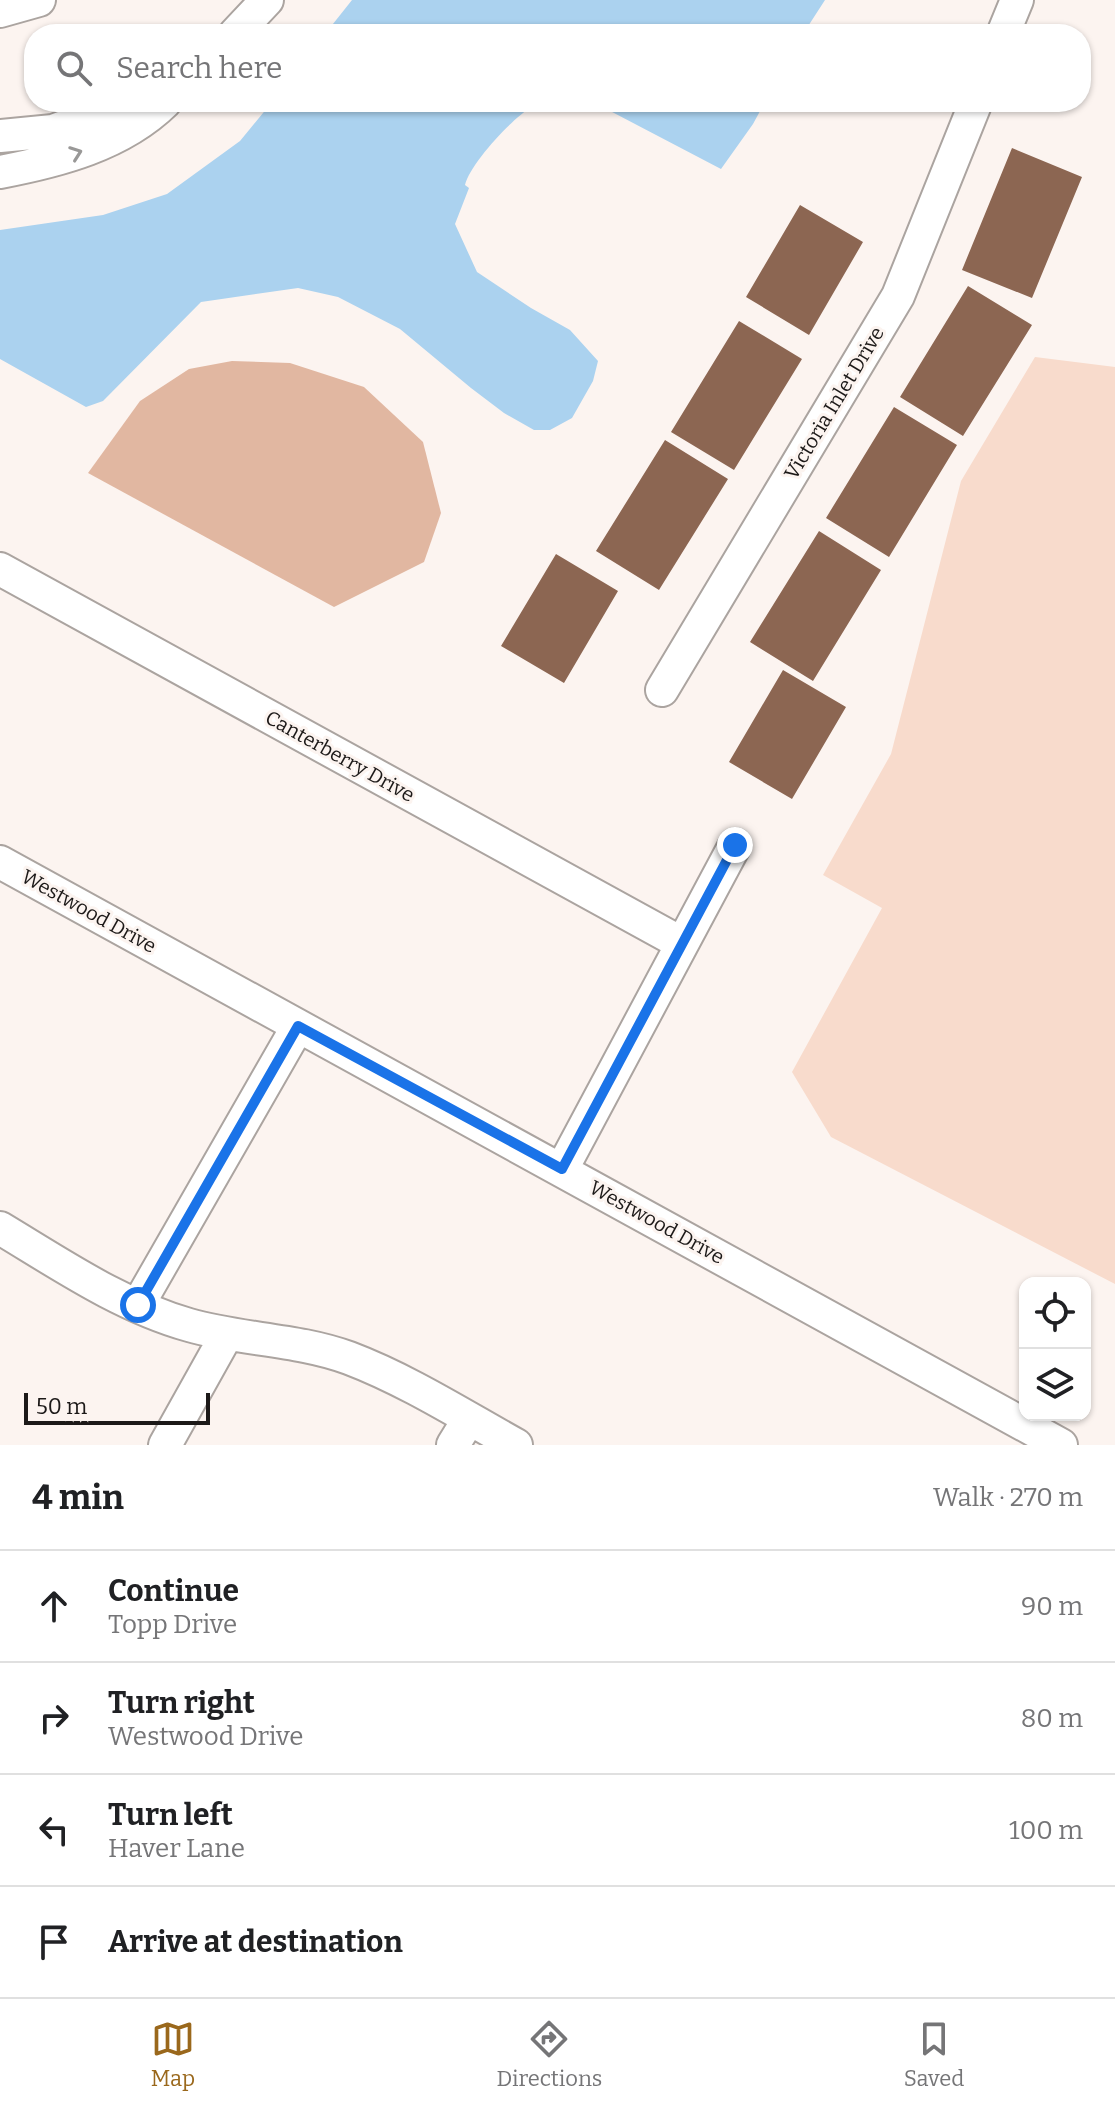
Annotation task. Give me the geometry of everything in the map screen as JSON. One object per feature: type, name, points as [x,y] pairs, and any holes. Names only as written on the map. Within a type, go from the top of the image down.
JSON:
[{"type":"street","points":[[0,11],[39,0]]},
{"type":"street","points":[[244,24],[267,0]]},
{"type":"street","points":[[1007,24],[1017,0]]},
{"type":"street","points":[[0,136],[53,131],[103,112]]},
{"type":"street","points":[[0,172],[54,161],[101,144],[154,112]]},
{"type":"street","name":"Victoria Inlet Drive","points":[[662,690],[898,296],[972,112]]},
{"type":"street","name":"Canterberry Drive","points":[[0,569],[681,943]]},
{"type":"street","points":[[562,1169],[735,845]]},
{"type":"street","name":"Westwood Drive","points":[[0,862],[1061,1445]]},
{"type":"street","points":[[138,1305],[298,1026]]},
{"type":"street","points":[[1,1232],[80,1276],[187,1325],[282,1342],[345,1357],[373,1368],[461,1432],[516,1445]]},
{"type":"street","points":[[165,1445],[227,1334]]},
{"type":"shaded area","points":[[1035,357],[1115,367],[1115,1284],[831,1137],[792,1072],[882,908],[823,875],[891,754],[961,481]]},
{"type":"shaded area","points":[[232,361],[290,363],[364,387],[423,442],[441,513],[424,562],[334,607],[88,473],[140,401],[189,369]]},
{"type":"water","points":[[352,0],[825,0],[809,24],[333,24]]},
{"type":"water","points":[[264,112],[525,112],[493,142],[468,176],[465,185],[469,188],[455,224],[477,272],[570,330],[598,361],[593,381],[572,418],[550,430],[534,430],[504,413],[400,329],[338,297],[298,288],[201,302],[103,401],[86,407],[0,359],[0,230],[103,215],[167,194],[240,141]]},
{"type":"water","points":[[612,112],[760,112],[721,169]]},
{"type":"building","points":[[1012,148],[1082,177],[1032,298],[962,270]]},
{"type":"building","points":[[800,205],[863,242],[809,335],[746,297]]},
{"type":"building","points":[[968,286],[1032,325],[963,436],[900,397]]},
{"type":"building","points":[[739,321],[802,359],[734,470],[671,432]]},
{"type":"building","points":[[894,407],[957,445],[889,557],[826,518]]},
{"type":"building","points":[[665,440],[728,479],[659,590],[596,551]]},
{"type":"building","points":[[819,531],[881,570],[813,681],[750,642]]},
{"type":"building","points":[[556,554],[618,591],[564,683],[501,646]]},
{"type":"building","points":[[783,670],[846,707],[792,799],[729,762]]},
{"type":"route","points":[[138,1305],[298,1026],[562,1169],[735,845]]}]
